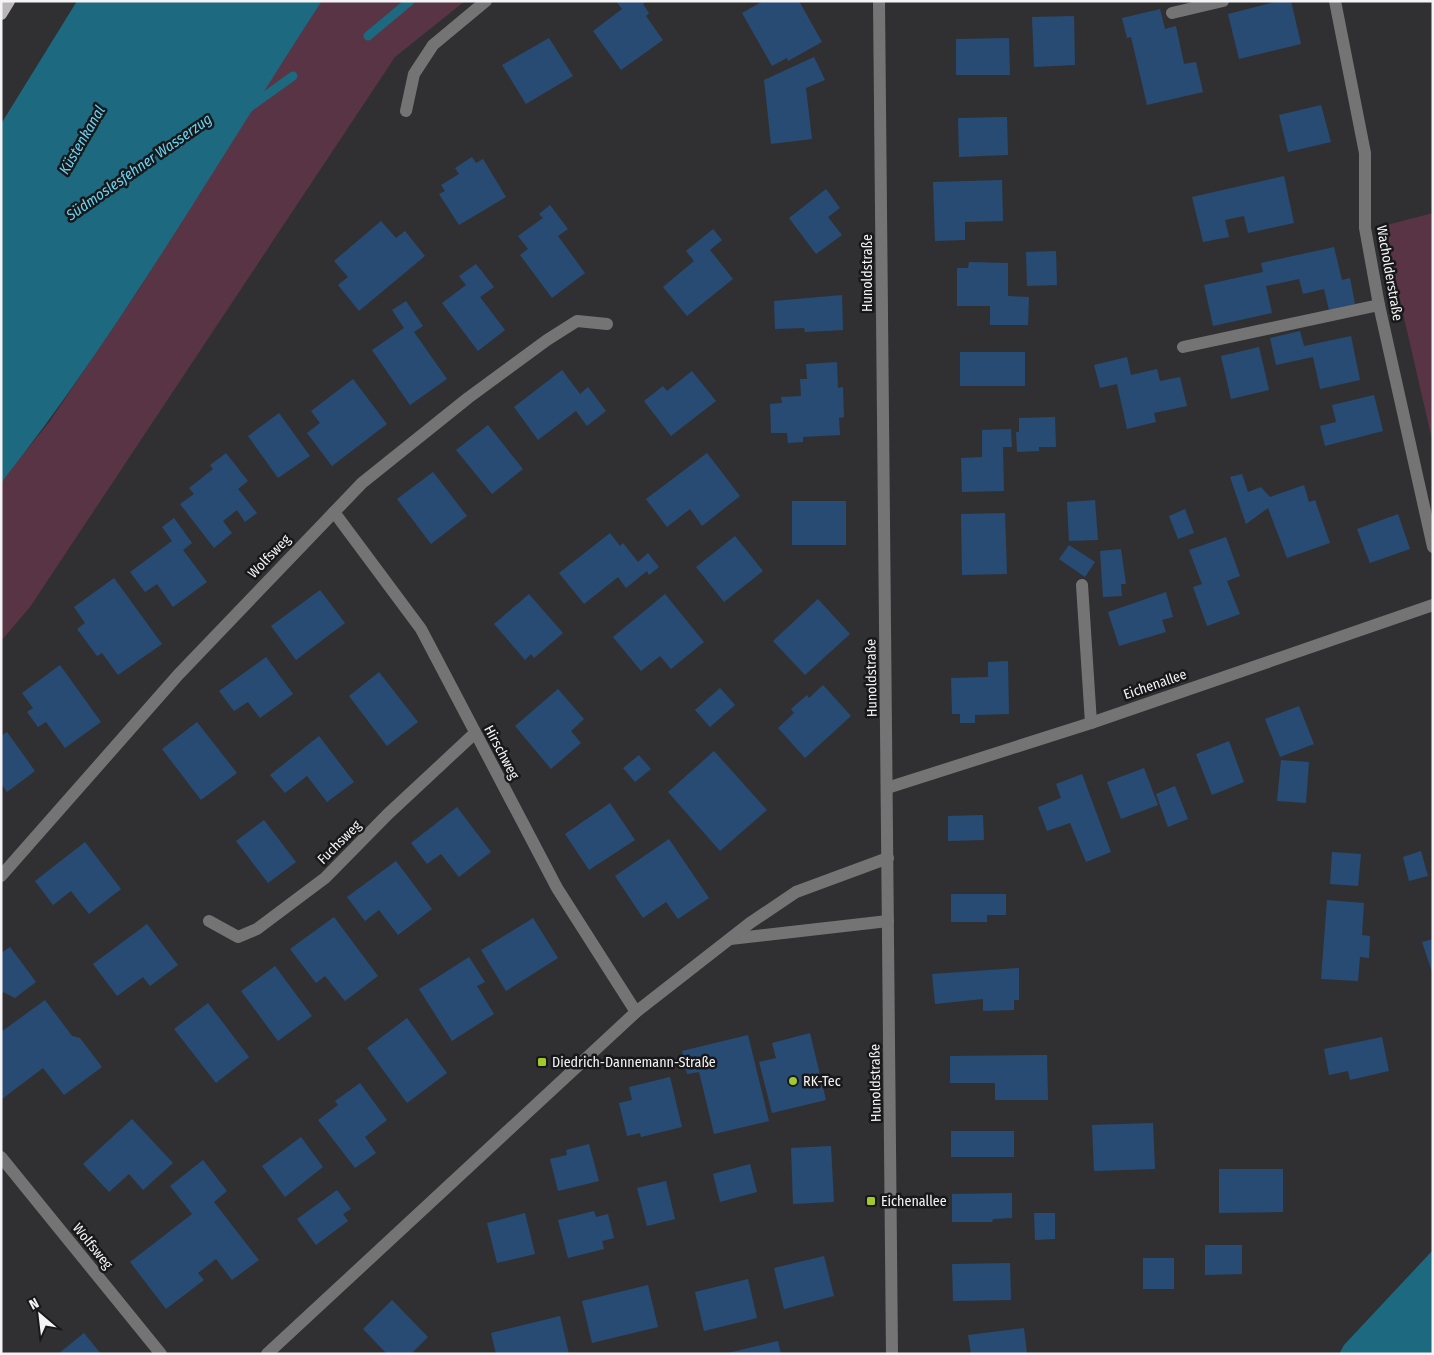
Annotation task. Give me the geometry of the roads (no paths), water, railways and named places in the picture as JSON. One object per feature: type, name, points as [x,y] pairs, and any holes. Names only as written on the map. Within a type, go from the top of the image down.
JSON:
[{"type":"main road","points":[[1,14],[9,1]]},
{"type":"street","points":[[406,111],[414,74],[433,45],[486,1]]},
{"type":"street","name":"Hunoldstraße","points":[[879,1],[892,1354]]},
{"type":"street","points":[[1172,14],[1223,1]]},
{"type":"street","name":"Wacholderstraße","points":[[1335,1],[1365,153],[1365,228],[1379,305],[1433,547]]},
{"type":"street","points":[[1183,347],[1379,305]]},
{"type":"street","name":"Wolfsweg","points":[[1,876],[178,675],[362,483],[529,352],[577,321],[607,324]]},
{"type":"street","name":"Hirschweg","points":[[334,512],[421,629],[557,888],[636,1012]]},
{"type":"street","points":[[1082,585],[1091,723]]},
{"type":"street","name":"Eichenallee","points":[[887,788],[1091,723],[1433,605]]},
{"type":"street","name":"Fuchsweg","points":[[209,921],[238,937],[257,929],[325,878],[388,814],[475,733]]},
{"type":"street","points":[[267,1354],[636,1012],[730,939],[796,892],[888,858]]},
{"type":"street","points":[[730,939],[888,920]]},
{"type":"street","name":"Wolfsweg","points":[[1,1157],[161,1354]]},
{"type":"water","name":"Küstenkanal","points":[[77,1],[322,1],[167,246],[87,366],[1,483],[1,124]]},
{"type":"water","points":[[1433,1250],[1433,1354],[1339,1354],[1344,1345]]},
{"type":"waterway","name":"Südmoslesfehner Wasserzug","points":[[368,36],[410,1]]},
{"type":"waterway","name":"Südmoslesfehner Wasserzug","points":[[247,109],[293,76]]},
{"type":"place","name":"Diedrich-Dannemann-Straße","points":[[542,1062]]},
{"type":"place","name":"RK-Tec","points":[[793,1081]]},
{"type":"place","name":"Eichenallee","points":[[871,1201]]}]
